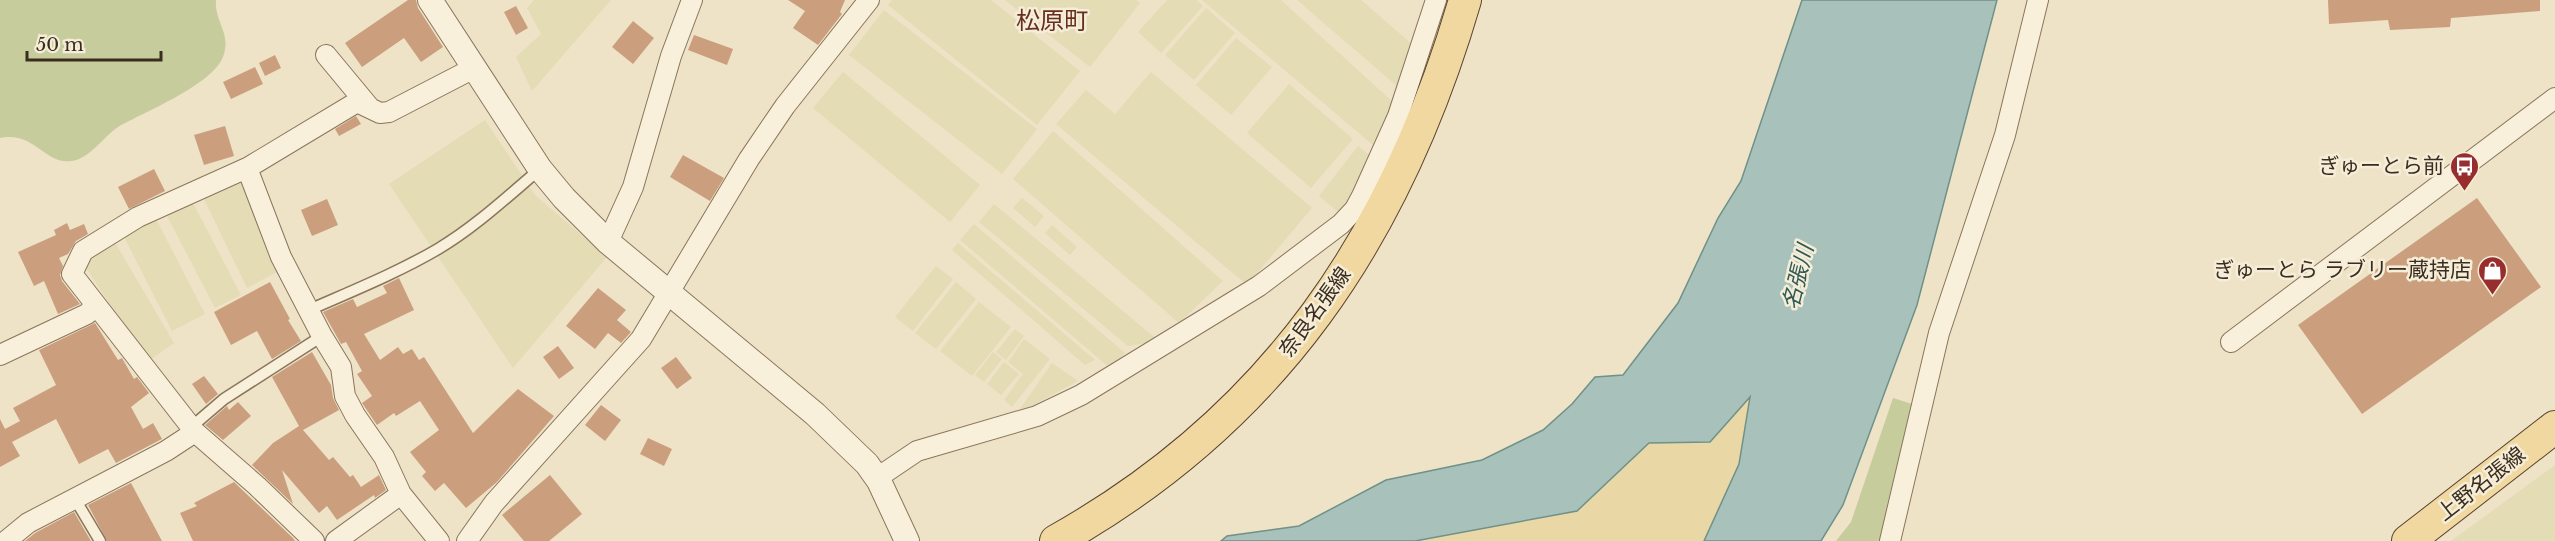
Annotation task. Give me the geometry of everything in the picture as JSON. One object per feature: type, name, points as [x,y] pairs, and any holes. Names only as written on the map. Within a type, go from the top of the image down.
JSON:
[{"type":"main road","name":"奈良名張線","points":[[1056,541],[1123,499],[1202,440],[1250,394],[1299,336],[1365,241],[1403,170],[1432,101],[1465,0]]},
{"type":"main road","name":"上野名張線","points":[[2408,541],[2555,427]]},
{"type":"street","points":[[430,0],[540,170],[564,198],[608,242],[815,414],[853,450],[877,478],[907,541]]},
{"type":"street","points":[[608,242],[633,187],[671,56],[692,0]]},
{"type":"street","points":[[467,541],[494,503],[641,339],[749,159],[785,106],[869,0]]},
{"type":"street","points":[[877,478],[917,451],[1037,416],[1081,395],[1259,286],[1341,224],[1355,210],[1398,116],[1436,0]]},
{"type":"street","points":[[1890,541],[1939,333],[2005,135],[2038,0]]},
{"type":"street","points":[[326,55],[370,108]]},
{"type":"street","points":[[314,541],[192,428],[72,274],[83,251],[138,218],[247,168],[357,102],[380,113],[389,112],[474,68]]},
{"type":"street","points":[[2231,342],[2555,98]]},
{"type":"street","points":[[247,168],[281,257],[322,336],[341,367],[345,396],[355,415],[384,457],[401,494],[439,541]]},
{"type":"street","points":[[0,355],[87,314],[95,306]]},
{"type":"street","points":[[6,541],[28,523],[166,452],[192,428]]},
{"type":"street","points":[[336,541],[401,494]]},
{"type":"lane","points":[[309,310],[398,270],[438,248],[477,223],[540,170]]},
{"type":"lane","points":[[192,428],[224,399],[322,336]]},
{"type":"lane","points":[[75,500],[100,541]]},
{"type":"shaded area","points":[[534,0],[611,0],[532,91],[516,57],[541,34],[527,8]]},
{"type":"shaded area","points":[[892,0],[991,0],[1080,71],[1037,125],[888,5]]},
{"type":"shaded area","points":[[1005,0],[1136,0],[1140,3],[1090,67]]},
{"type":"shaded area","points":[[1167,0],[1197,0],[1203,6],[1161,53],[1138,32]]},
{"type":"shaded area","points":[[1202,0],[1281,0],[1395,104],[1380,151]]},
{"type":"shaded area","points":[[1297,0],[1361,0],[1419,50],[1405,93]]},
{"type":"shaded area","points":[[1206,8],[1235,33],[1194,80],[1165,55]]},
{"type":"shaded area","points":[[884,10],[1037,129],[1002,174],[849,55]]},
{"type":"shaded area","points":[[1236,38],[1272,67],[1231,115],[1196,85]]},
{"type":"shaded area","points":[[843,72],[980,185],[950,222],[813,108]]},
{"type":"shaded area","points":[[1151,72],[1312,208],[1247,285],[1056,124],[1086,90],[1115,114]]},
{"type":"shaded area","points":[[1289,84],[1353,139],[1311,188],[1247,133]]},
{"type":"shaded area","points":[[485,120],[535,195],[607,257],[513,368],[389,184]]},
{"type":"shaded area","points":[[1053,131],[1223,281],[1179,323],[1013,179]]},
{"type":"shaded area","points":[[1358,146],[1378,162],[1338,212],[1319,196]]},
{"type":"shaded area","points":[[242,178],[281,270],[247,288],[203,197]]},
{"type":"shaded area","points":[[1022,198],[1044,216],[1035,227],[1013,208]]},
{"type":"shaded area","points":[[192,201],[241,295],[215,308],[166,214]]},
{"type":"shaded area","points":[[994,204],[1159,341],[1128,346],[979,222]]},
{"type":"shaded area","points":[[155,217],[205,314],[172,331],[122,233]]},
{"type":"shaded area","points":[[974,224],[1125,353],[1111,369],[960,240]]},
{"type":"shaded area","points":[[1052,225],[1077,247],[1070,255],[1045,233]]},
{"type":"shaded area","points":[[958,243],[1095,360],[1085,365],[952,250]]},
{"type":"shaded area","points":[[116,244],[174,343],[147,362],[83,263]]},
{"type":"shaded area","points":[[936,266],[953,279],[913,331],[895,317]]},
{"type":"shaded area","points":[[956,282],[976,299],[936,349],[915,333]]},
{"type":"shaded area","points":[[979,302],[1011,327],[972,376],[940,351]]},
{"type":"shaded area","points":[[1015,329],[1024,336],[1006,360],[996,352]]},
{"type":"shaded area","points":[[1024,339],[1050,359],[1012,407],[1004,400],[1023,374],[1008,362]]},
{"type":"shaded area","points":[[993,352],[1002,359],[984,382],[975,375]]},
{"type":"shaded area","points":[[1004,362],[1019,374],[1001,395],[987,384]]},
{"type":"shaded area","points":[[1052,363],[1078,381],[1028,408],[1020,409]]},
{"type":"shaded area","points":[[2555,465],[2555,541],[2451,541]]},
{"type":"green space","points":[[0,0],[216,0],[225,49],[223,57],[206,78],[160,106],[118,127],[84,156],[71,161],[62,161],[22,139],[0,138]]},
{"type":"green space","points":[[1893,398],[1912,404],[1880,541],[1836,541],[1851,522]]},
{"type":"sand","points":[[1751,396],[1739,464],[1704,541],[1415,541],[1577,511],[1649,443],[1710,442]]},
{"type":"water","name":"名張川","points":[[1802,0],[1997,0],[1917,305],[1843,505],[1821,541],[1704,541],[1739,464],[1750,397],[1710,442],[1649,443],[1577,511],[1415,541],[1221,541],[1227,536],[1299,526],[1386,480],[1482,460],[1543,430],[1572,404],[1595,377],[1623,375],[1678,303],[1718,218],[1741,181]]},
{"type":"building","points":[[408,0],[416,0],[418,8],[443,47],[421,62],[404,38],[362,67],[345,43]]},
{"type":"building","points":[[788,0],[845,0],[840,12],[842,14],[818,45],[793,28],[805,11]]},
{"type":"building","points":[[2328,0],[2540,0],[2540,11],[2451,18],[2450,27],[2390,30],[2388,20],[2329,24]]},
{"type":"building","points":[[516,6],[528,28],[516,35],[504,12]]},
{"type":"building","points":[[633,21],[654,38],[633,64],[612,47]]},
{"type":"building","points":[[694,35],[733,49],[727,65],[688,50]]},
{"type":"building","points":[[275,55],[281,68],[265,76],[259,63]]},
{"type":"building","points":[[255,67],[263,84],[231,99],[223,82]]},
{"type":"building","points":[[356,116],[361,124],[339,136],[335,129]]},
{"type":"building","points":[[225,126],[234,156],[204,165],[194,135]]},
{"type":"building","points":[[683,155],[724,178],[710,201],[670,177]]},
{"type":"building","points":[[154,169],[165,191],[129,209],[118,187]]},
{"type":"building","points":[[2477,198],[2541,287],[2362,414],[2298,325]]},
{"type":"building","points":[[327,199],[338,225],[312,236],[301,210]]},
{"type":"building","points":[[67,223],[70,230],[84,224],[88,234],[76,241],[68,254],[59,258],[63,266],[60,275],[62,281],[80,304],[58,314],[44,281],[34,286],[18,252],[56,235],[54,230]]},
{"type":"building","points":[[399,278],[414,310],[364,334],[380,360],[398,347],[403,354],[412,349],[419,360],[424,357],[473,433],[518,389],[554,416],[497,482],[466,508],[444,483],[435,491],[422,476],[426,472],[410,452],[439,430],[420,401],[396,416],[394,413],[377,425],[362,403],[372,396],[357,374],[362,371],[346,342],[341,344],[323,312],[353,299],[357,307],[387,293],[383,286]]},
{"type":"building","points":[[270,282],[301,341],[272,359],[257,331],[231,345],[214,312]]},
{"type":"building","points":[[598,288],[626,310],[617,320],[631,332],[621,343],[608,333],[595,349],[566,326]]},
{"type":"building","points":[[95,323],[118,360],[122,358],[134,379],[137,377],[149,393],[131,407],[143,429],[153,423],[162,439],[116,463],[108,449],[79,464],[56,419],[12,442],[20,456],[0,467],[0,419],[5,429],[20,421],[13,408],[56,385],[39,350]]},
{"type":"building","points":[[558,346],[574,368],[559,379],[543,357]]},
{"type":"building","points":[[312,352],[331,385],[333,398],[339,410],[303,430],[329,460],[333,457],[350,477],[353,475],[361,487],[379,475],[386,490],[375,498],[374,495],[337,520],[327,506],[319,513],[282,470],[293,504],[252,465],[273,443],[299,426],[272,377]]},
{"type":"building","points":[[676,357],[692,378],[677,389],[661,368]]},
{"type":"building","points":[[204,376],[218,394],[206,404],[192,384]]},
{"type":"building","points":[[238,402],[251,416],[223,440],[205,425],[227,406],[229,410]]},
{"type":"building","points":[[601,405],[621,420],[605,441],[585,425]]},
{"type":"building","points":[[648,438],[672,449],[664,466],[640,454]]},
{"type":"building","points":[[550,475],[582,514],[549,541],[524,541],[502,515]]},
{"type":"building","points":[[234,482],[295,541],[193,541],[180,513],[197,506],[194,503]]},
{"type":"building","points":[[131,483],[162,541],[107,541],[88,505]]},
{"type":"building","points":[[74,512],[91,541],[25,541],[35,533]]},
{"type":"place","name":"ぎゅーとら前","points":[[2465,192]]},
{"type":"place","name":"ぎゅーとら ラブリー蔵持店","points":[[2492,296]]},
{"type":"district","name":"松原町","points":[[1052,20]]}]
